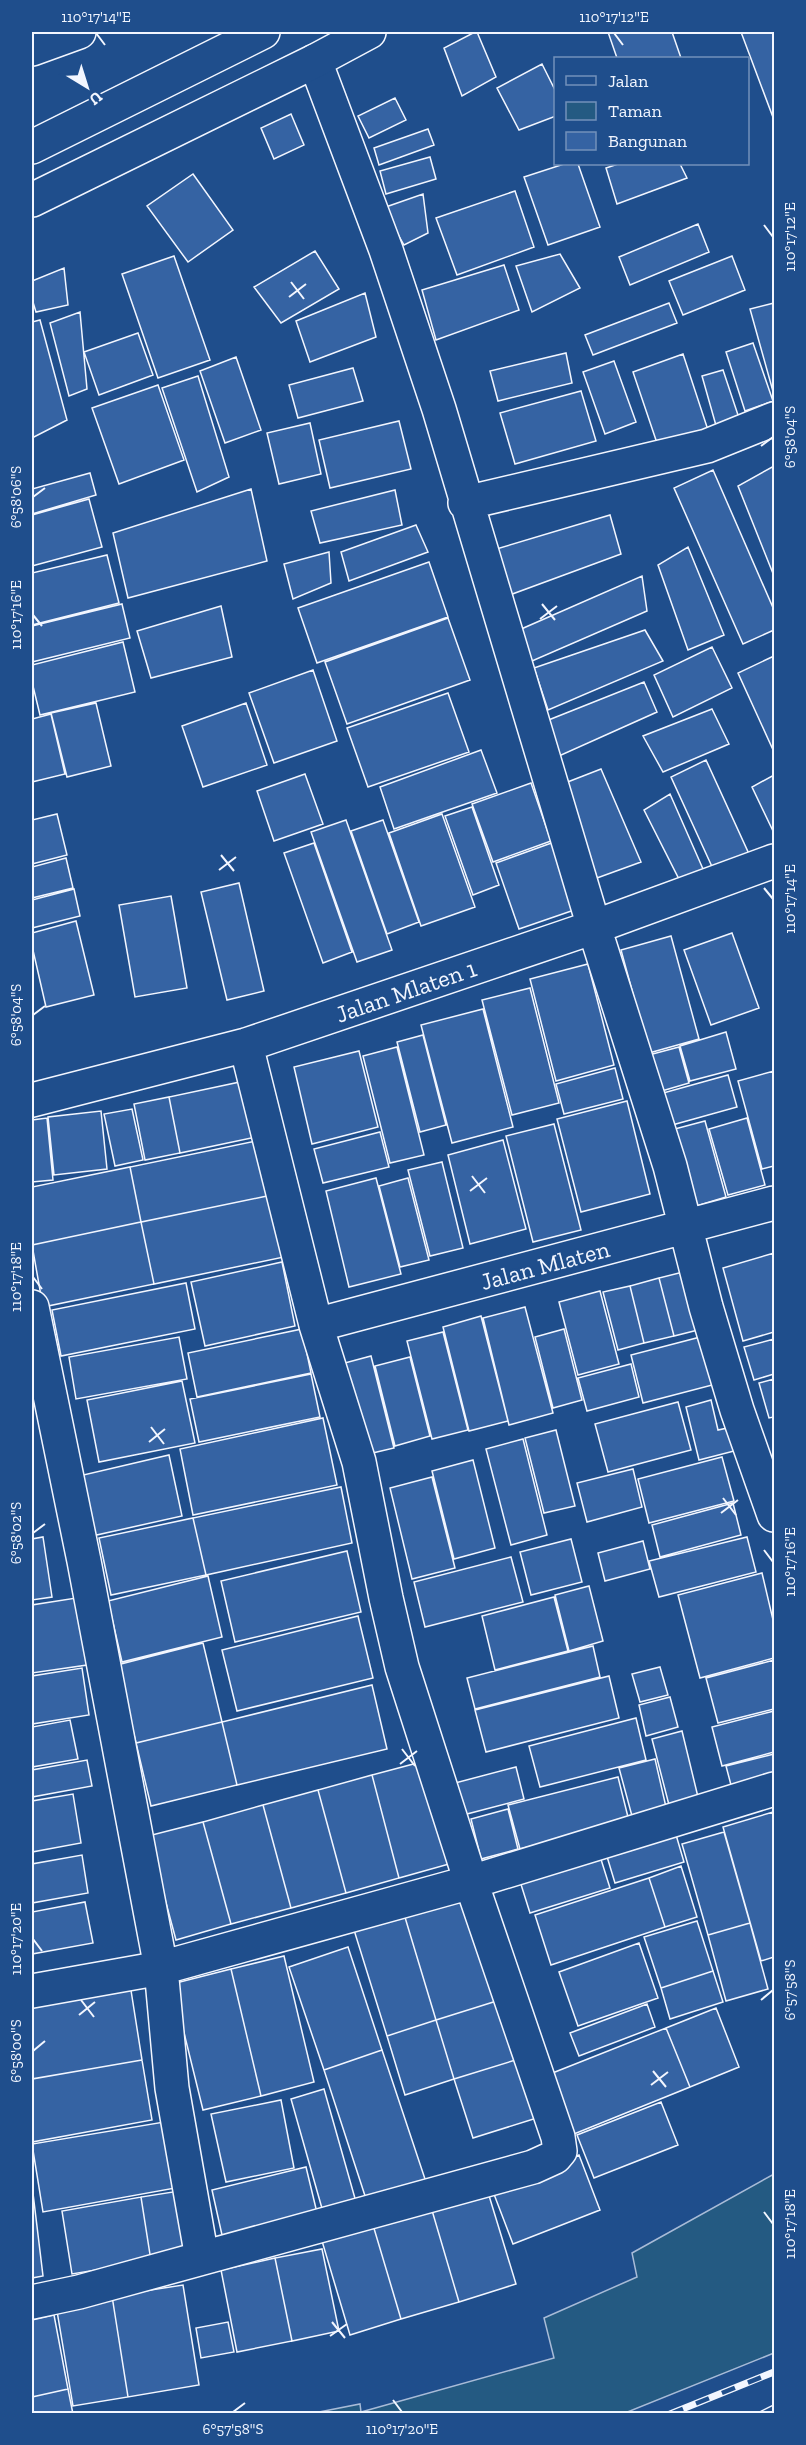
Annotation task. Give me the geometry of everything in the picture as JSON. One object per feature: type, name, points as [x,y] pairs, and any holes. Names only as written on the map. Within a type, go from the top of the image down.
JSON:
[{"type":"main road","points":[[32,49],[79,32]]},
{"type":"main road","points":[[32,147],[263,32]]},
{"type":"main road","points":[[32,200],[315,61],[369,32]]},
{"type":"main road","points":[[315,61],[386,250],[439,410],[465,503],[594,927],[670,1166],[706,1307],[737,1410],[774,1515]]},
{"type":"main road","points":[[465,503],[706,446],[774,419]]},
{"type":"main road","name":"Jalan Mlaten 1","points":[[32,1100],[246,1045],[594,927],[774,861]]},
{"type":"main road","points":[[32,2302],[79,2292],[533,2167],[555,2157],[560,2151],[558,2137],[471,1882],[402,1667],[359,1462],[316,1325],[246,1045]]},
{"type":"main road","name":"Jalan Mlaten","points":[[316,1325],[774,1203]]},
{"type":"main road","points":[[32,1307],[84,1561],[161,1968],[172,2088],[202,2258]]},
{"type":"main road","points":[[32,1991],[161,1968],[471,1882],[774,1789]]},
{"type":"green space","points":[[774,2174],[774,2353],[625,2413],[314,2413],[360,2404],[361,2412],[554,2358],[544,2318],[637,2277],[632,2253]]},
{"type":"building","points":[[477,32],[496,77],[462,96],[444,48]]},
{"type":"building","points":[[608,32],[672,32],[681,57],[617,57]]},
{"type":"building","points":[[741,32],[774,32],[774,120]]},
{"type":"building","points":[[542,64],[554,88],[554,117],[519,130],[497,88]]},
{"type":"building","points":[[395,98],[406,120],[369,138],[358,116]]},
{"type":"building","points":[[291,114],[304,145],[274,159],[261,128]]},
{"type":"building","points":[[428,129],[434,145],[379,165],[374,148]]},
{"type":"building","points":[[430,157],[436,179],[386,194],[380,171]]},
{"type":"building","points":[[561,165],[578,165],[600,227],[548,245],[524,177]]},
{"type":"building","points":[[615,165],[680,165],[687,178],[617,204],[606,168]]},
{"type":"building","points":[[193,174],[233,230],[188,262],[147,206]]},
{"type":"building","points":[[515,191],[534,247],[457,275],[436,218]]},
{"type":"building","points":[[423,194],[428,233],[404,245],[383,208]]},
{"type":"building","points":[[698,224],[709,252],[630,285],[619,257]]},
{"type":"building","points":[[315,251],[339,289],[281,323],[254,287]]},
{"type":"building","points":[[560,254],[580,288],[532,312],[516,266]]},
{"type":"building","points":[[174,256],[210,360],[158,378],[122,274]]},
{"type":"building","points":[[732,256],[745,290],[683,315],[669,281]]},
{"type":"building","points":[[504,265],[519,310],[436,340],[422,290]]},
{"type":"building","points":[[64,268],[68,305],[36,312],[32,299],[32,281]]},
{"type":"building","points":[[365,293],[376,337],[310,362],[296,321]]},
{"type":"building","points":[[669,303],[677,323],[593,355],[585,335]]},
{"type":"building","points":[[774,303],[774,395],[750,309]]},
{"type":"building","points":[[80,312],[87,389],[69,396],[50,323]]},
{"type":"building","points":[[40,320],[67,420],[32,438],[32,322]]},
{"type":"building","points":[[138,333],[153,375],[99,395],[84,352]]},
{"type":"building","points":[[753,343],[773,401],[745,411],[726,352]]},
{"type":"building","points":[[566,353],[572,383],[498,401],[490,371]]},
{"type":"building","points":[[683,354],[708,430],[658,446],[633,372]]},
{"type":"building","points":[[236,357],[261,430],[225,443],[200,371]]},
{"type":"building","points":[[614,361],[636,422],[605,434],[583,372]]},
{"type":"building","points":[[353,368],[363,401],[298,418],[289,385]]},
{"type":"building","points":[[723,370],[740,421],[717,429],[702,376]]},
{"type":"building","points":[[198,376],[229,477],[197,492],[162,388]]},
{"type":"building","points":[[158,385],[184,460],[119,484],[92,408]]},
{"type":"building","points":[[581,391],[596,441],[515,464],[500,413]]},
{"type":"building","points":[[399,421],[411,469],[330,488],[319,440]]},
{"type":"building","points":[[310,423],[321,474],[279,484],[267,433]]},
{"type":"building","points":[[774,466],[774,576],[738,486]]},
{"type":"building","points":[[713,470],[774,610],[774,630],[743,644],[674,488]]},
{"type":"building","points":[[90,473],[96,495],[32,514],[32,489]]},
{"type":"building","points":[[251,489],[267,561],[128,598],[113,533]]},
{"type":"building","points":[[395,490],[402,525],[320,543],[311,511]]},
{"type":"building","points":[[89,499],[102,547],[32,566],[32,515]]},
{"type":"building","points":[[610,515],[621,554],[507,596],[493,550]]},
{"type":"building","points":[[416,525],[428,552],[349,581],[341,552]]},
{"type":"building","points":[[688,547],[724,635],[688,650],[658,565]]},
{"type":"building","points":[[329,552],[331,583],[293,599],[284,564]]},
{"type":"building","points":[[107,555],[119,603],[32,625],[32,573]]},
{"type":"building","points":[[429,562],[448,617],[317,663],[298,608]]},
{"type":"building","points":[[642,576],[647,611],[532,661],[519,630]]},
{"type":"building","points":[[122,604],[130,638],[32,662],[32,626]]},
{"type":"building","points":[[221,606],[232,657],[151,678],[137,631]]},
{"type":"building","points":[[448,618],[470,680],[347,724],[325,662]]},
{"type":"building","points":[[645,630],[663,661],[548,710],[534,668]]},
{"type":"building","points":[[123,642],[135,692],[40,715],[32,682],[32,665]]},
{"type":"building","points":[[712,647],[732,688],[673,717],[654,675]]},
{"type":"building","points":[[774,656],[774,752],[738,673]]},
{"type":"building","points":[[313,670],[337,741],[274,763],[249,693]]},
{"type":"building","points":[[644,682],[657,712],[559,756],[546,721]]},
{"type":"building","points":[[448,693],[469,752],[368,787],[347,728]]},
{"type":"building","points":[[96,703],[111,766],[67,777],[51,713]]},
{"type":"building","points":[[246,703],[267,765],[203,787],[182,726]]},
{"type":"building","points":[[712,709],[729,744],[663,772],[643,736]]},
{"type":"building","points":[[51,714],[65,774],[32,782],[32,719]]},
{"type":"building","points":[[481,750],[497,793],[394,829],[380,787]]},
{"type":"building","points":[[706,760],[749,854],[714,871],[671,777]]},
{"type":"building","points":[[601,769],[641,862],[597,878],[565,783]]},
{"type":"building","points":[[305,774],[323,824],[274,841],[257,791]]},
{"type":"building","points":[[774,775],[774,830],[773,831],[752,787]]},
{"type":"building","points":[[531,783],[551,841],[493,862],[472,804]]},
{"type":"building","points":[[670,794],[703,869],[682,885],[644,810]]},
{"type":"building","points":[[472,807],[499,885],[473,895],[445,816]]},
{"type":"building","points":[[57,814],[67,855],[32,864],[32,820]]},
{"type":"building","points":[[442,814],[475,907],[421,926],[389,833]]},
{"type":"building","points":[[346,820],[392,950],[357,962],[311,832]]},
{"type":"building","points":[[383,820],[419,922],[387,934],[351,831]]},
{"type":"building","points":[[557,841],[580,908],[519,929],[496,863]]},
{"type":"building","points":[[314,843],[352,952],[323,963],[284,853]]},
{"type":"building","points":[[66,858],[73,888],[32,898],[32,867]]},
{"type":"building","points":[[239,883],[264,991],[227,1000],[201,892]]},
{"type":"building","points":[[74,889],[80,916],[32,928],[32,900]]},
{"type":"building","points":[[171,896],[187,988],[135,997],[119,905]]},
{"type":"building","points":[[76,921],[94,995],[46,1007],[32,946],[32,933]]},
{"type":"building","points":[[732,933],[759,1008],[711,1025],[684,950]]},
{"type":"building","points":[[671,936],[699,1039],[649,1053],[621,950]]},
{"type":"building","points":[[588,964],[614,1065],[556,1081],[530,979]]},
{"type":"building","points":[[530,988],[559,1103],[512,1115],[482,1000]]},
{"type":"building","points":[[483,1009],[513,1127],[452,1143],[421,1025]]},
{"type":"building","points":[[726,1032],[736,1069],[690,1081],[680,1046]]},
{"type":"building","points":[[423,1035],[446,1125],[420,1132],[397,1042]]},
{"type":"building","points":[[397,1047],[424,1155],[390,1163],[363,1056]]},
{"type":"building","points":[[679,1047],[689,1083],[655,1093],[645,1056]]},
{"type":"building","points":[[359,1051],[378,1127],[312,1144],[294,1067]]},
{"type":"building","points":[[615,1068],[623,1099],[564,1114],[556,1084]]},
{"type":"building","points":[[774,1071],[774,1166],[762,1169],[738,1081]]},
{"type":"building","points":[[728,1075],[737,1107],[665,1127],[656,1095]]},
{"type":"building","points":[[254,1079],[265,1135],[180,1153],[169,1097]]},
{"type":"building","points":[[169,1097],[180,1153],[145,1160],[134,1104]]},
{"type":"building","points":[[627,1101],[650,1194],[581,1212],[557,1119]]},
{"type":"building","points":[[132,1109],[143,1160],[115,1166],[104,1114]]},
{"type":"building","points":[[101,1111],[107,1169],[54,1175],[48,1117]]},
{"type":"building","points":[[47,1118],[53,1180],[32,1182],[32,1120]]},
{"type":"building","points":[[747,1118],[765,1185],[728,1195],[709,1129]]},
{"type":"building","points":[[705,1121],[726,1197],[693,1207],[671,1130]]},
{"type":"building","points":[[554,1124],[581,1230],[533,1242],[506,1136]]},
{"type":"building","points":[[380,1132],[389,1167],[323,1183],[314,1149]]},
{"type":"building","points":[[261,1140],[272,1195],[141,1222],[130,1167]]},
{"type":"building","points":[[503,1140],[526,1229],[470,1244],[448,1155]]},
{"type":"building","points":[[442,1162],[463,1248],[430,1256],[408,1170]]},
{"type":"building","points":[[130,1167],[141,1222],[32,1245],[32,1187]]},
{"type":"building","points":[[376,1178],[401,1274],[349,1287],[326,1191]]},
{"type":"building","points":[[408,1178],[429,1260],[400,1267],[379,1186]]},
{"type":"building","points":[[272,1195],[284,1257],[154,1284],[141,1222]]},
{"type":"building","points":[[141,1222],[154,1284],[43,1307],[32,1245]]},
{"type":"building","points":[[774,1253],[774,1332],[743,1341],[723,1268]]},
{"type":"building","points":[[282,1262],[295,1326],[205,1346],[191,1282]]},
{"type":"building","points":[[691,1270],[706,1328],[674,1336],[659,1278]]},
{"type":"building","points":[[659,1278],[674,1336],[644,1343],[630,1286]]},
{"type":"building","points":[[186,1283],[195,1329],[61,1356],[52,1310]]},
{"type":"building","points":[[630,1286],[644,1343],[618,1350],[603,1292]]},
{"type":"building","points":[[600,1291],[619,1364],[578,1375],[559,1302]]},
{"type":"building","points":[[525,1307],[553,1413],[509,1425],[483,1318]]},
{"type":"building","points":[[481,1316],[508,1421],[469,1431],[443,1327]]},
{"type":"building","points":[[302,1329],[311,1373],[197,1397],[188,1353]]},
{"type":"building","points":[[564,1329],[582,1400],[553,1408],[535,1337]]},
{"type":"building","points":[[443,1332],[468,1430],[432,1439],[407,1341]]},
{"type":"building","points":[[708,1335],[720,1383],[643,1403],[631,1355]]},
{"type":"building","points":[[179,1337],[187,1379],[76,1399],[69,1357]]},
{"type":"building","points":[[774,1339],[774,1374],[754,1380],[744,1347]]},
{"type":"building","points":[[371,1356],[394,1448],[364,1455],[341,1364]]},
{"type":"building","points":[[410,1357],[430,1436],[395,1446],[375,1366]]},
{"type":"building","points":[[631,1364],[639,1397],[587,1411],[578,1378]]},
{"type":"building","points":[[311,1374],[320,1417],[199,1442],[190,1399]]},
{"type":"building","points":[[774,1379],[774,1417],[769,1418],[759,1383]]},
{"type":"building","points":[[182,1381],[195,1443],[99,1462],[87,1400]]},
{"type":"building","points":[[711,1400],[718,1430],[732,1427],[738,1450],[699,1460],[686,1407]]},
{"type":"building","points":[[678,1402],[691,1450],[608,1472],[595,1424]]},
{"type":"building","points":[[323,1418],[337,1485],[193,1515],[180,1449]]},
{"type":"building","points":[[556,1430],[575,1506],[544,1513],[525,1438]]},
{"type":"building","points":[[523,1439],[547,1535],[511,1545],[486,1449]]},
{"type":"building","points":[[169,1455],[182,1516],[92,1536],[79,1476]]},
{"type":"building","points":[[722,1457],[734,1501],[649,1523],[638,1479]]},
{"type":"building","points":[[473,1460],[495,1548],[454,1559],[432,1471]]},
{"type":"building","points":[[633,1469],[642,1507],[587,1522],[577,1483]]},
{"type":"building","points":[[432,1477],[455,1568],[412,1579],[390,1488]]},
{"type":"building","points":[[341,1487],[352,1543],[206,1575],[193,1518]]},
{"type":"building","points":[[733,1503],[741,1535],[660,1557],[652,1525]]},
{"type":"building","points":[[193,1518],[206,1575],[111,1595],[99,1538]]},
{"type":"building","points":[[43,1537],[52,1597],[32,1600],[32,1539]]},
{"type":"building","points":[[747,1537],[756,1572],[659,1597],[649,1561]]},
{"type":"building","points":[[571,1539],[582,1582],[531,1595],[520,1552]]},
{"type":"building","points":[[643,1541],[650,1569],[605,1581],[598,1553]]},
{"type":"building","points":[[347,1551],[361,1612],[235,1642],[221,1581]]},
{"type":"building","points":[[511,1557],[523,1602],[425,1627],[414,1582]]},
{"type":"building","points":[[762,1573],[774,1624],[774,1658],[700,1678],[678,1595]]},
{"type":"building","points":[[208,1576],[222,1637],[122,1662],[108,1601]]},
{"type":"building","points":[[589,1586],[603,1641],[569,1651],[555,1595]]},
{"type":"building","points":[[554,1597],[568,1651],[495,1670],[482,1616]]},
{"type":"building","points":[[76,1598],[87,1665],[32,1673],[32,1605]]},
{"type":"building","points":[[358,1616],[373,1678],[237,1711],[222,1650]]},
{"type":"building","points":[[203,1643],[222,1722],[136,1743],[117,1665]]},
{"type":"building","points":[[593,1646],[600,1677],[475,1709],[467,1678]]},
{"type":"building","points":[[774,1660],[774,1709],[718,1723],[706,1678]]},
{"type":"building","points":[[660,1667],[668,1695],[640,1702],[632,1674]]},
{"type":"building","points":[[82,1668],[89,1715],[32,1724],[32,1676]]},
{"type":"building","points":[[609,1676],[619,1718],[486,1752],[475,1710]]},
{"type":"building","points":[[372,1685],[387,1749],[237,1785],[222,1722]]},
{"type":"building","points":[[670,1697],[678,1727],[646,1736],[639,1705]]},
{"type":"building","points":[[774,1711],[774,1752],[722,1766],[712,1727]]},
{"type":"building","points":[[636,1718],[646,1760],[540,1787],[529,1746]]},
{"type":"building","points":[[70,1720],[78,1759],[32,1767],[32,1727]]},
{"type":"building","points":[[222,1722],[237,1785],[151,1806],[136,1743]]},
{"type":"building","points":[[682,1731],[698,1797],[669,1805],[652,1739]]},
{"type":"building","points":[[774,1754],[774,1773],[731,1785],[726,1766]]},
{"type":"building","points":[[655,1759],[666,1807],[632,1816],[619,1768]]},
{"type":"building","points":[[87,1760],[92,1786],[32,1797],[32,1770]]},
{"type":"building","points":[[421,1762],[449,1864],[399,1878],[372,1775]]},
{"type":"building","points":[[516,1767],[524,1799],[463,1815],[455,1783]]},
{"type":"building","points":[[372,1775],[399,1878],[346,1893],[318,1790]]},
{"type":"building","points":[[618,1777],[629,1821],[520,1849],[508,1805]]},
{"type":"building","points":[[318,1790],[346,1893],[291,1908],[263,1805]]},
{"type":"building","points":[[73,1794],[81,1843],[32,1852],[32,1801]]},
{"type":"building","points":[[263,1805],[291,1908],[231,1924],[203,1822]]},
{"type":"building","points":[[508,1809],[518,1849],[481,1859],[471,1819]]},
{"type":"building","points":[[773,1812],[774,1957],[761,1961],[723,1827]]},
{"type":"building","points":[[203,1822],[231,1924],[176,1940],[148,1836]]},
{"type":"building","points":[[674,1828],[684,1862],[615,1883],[605,1850]]},
{"type":"building","points":[[724,1832],[750,1923],[708,1935],[682,1844]]},
{"type":"building","points":[[599,1853],[610,1888],[530,1913],[519,1878]]},
{"type":"building","points":[[82,1855],[88,1893],[32,1903],[32,1864]]},
{"type":"building","points":[[681,1866],[697,1917],[665,1927],[649,1878]]},
{"type":"building","points":[[649,1878],[665,1927],[551,1965],[535,1915]]},
{"type":"building","points":[[471,1893],[503,1999],[436,2020],[404,1914]]},
{"type":"building","points":[[85,1902],[93,1943],[32,1954],[32,1912]]},
{"type":"building","points":[[404,1914],[436,2020],[387,2036],[354,1930]]},
{"type":"building","points":[[697,1921],[713,1971],[661,1988],[644,1937]]},
{"type":"building","points":[[750,1923],[768,1989],[726,2001],[708,1935]]},
{"type":"building","points":[[639,1943],[658,1998],[578,2026],[559,1972]]},
{"type":"building","points":[[348,1947],[382,2050],[324,2070],[289,1967]]},
{"type":"building","points":[[284,1956],[314,2082],[261,2096],[231,1969]]},
{"type":"building","points":[[231,1969],[261,2096],[203,2110],[172,1984]]},
{"type":"building","points":[[713,1971],[723,2002],[670,2019],[661,1988]]},
{"type":"building","points":[[130,1984],[142,2060],[32,2079],[32,2001]]},
{"type":"building","points":[[503,1999],[522,2058],[454,2079],[436,2020]]},
{"type":"building","points":[[647,2004],[655,2027],[579,2056],[570,2033]]},
{"type":"building","points":[[716,2008],[739,2067],[690,2087],[666,2028]]},
{"type":"building","points":[[436,2020],[454,2079],[405,2095],[387,2036]]},
{"type":"building","points":[[666,2028],[690,2087],[574,2134],[550,2074]]},
{"type":"building","points":[[382,2050],[427,2185],[368,2205],[324,2070]]},
{"type":"building","points":[[522,2058],[540,2117],[473,2138],[454,2079]]},
{"type":"building","points":[[142,2060],[152,2120],[32,2142],[32,2079]]},
{"type":"building","points":[[324,2089],[358,2209],[325,2219],[291,2099]]},
{"type":"building","points":[[281,2100],[294,2168],[226,2182],[211,2114]]},
{"type":"building","points":[[661,2102],[678,2145],[594,2178],[577,2135]]},
{"type":"building","points":[[170,2121],[181,2187],[43,2212],[32,2144]]},
{"type":"building","points":[[579,2155],[600,2210],[513,2244],[492,2189]]},
{"type":"building","points":[[306,2167],[319,2221],[224,2244],[212,2190]]},
{"type":"building","points":[[32,2185],[43,2276],[32,2278]]},
{"type":"building","points":[[487,2189],[516,2284],[459,2302],[431,2207]]},
{"type":"building","points":[[179,2191],[190,2254],[151,2261],[141,2197]]},
{"type":"building","points":[[141,2197],[151,2261],[72,2274],[62,2211]]},
{"type":"building","points":[[431,2207],[459,2302],[401,2319],[373,2225]]},
{"type":"building","points":[[373,2225],[401,2319],[350,2335],[322,2241]]},
{"type":"building","points":[[322,2249],[339,2331],[292,2341],[275,2258]]},
{"type":"building","points":[[275,2258],[292,2341],[237,2352],[221,2270]]},
{"type":"building","points":[[183,2285],[199,2385],[128,2397],[112,2296]]},
{"type":"building","points":[[112,2296],[128,2397],[73,2406],[56,2305]]},
{"type":"building","points":[[54,2315],[68,2389],[32,2397],[32,2320]]},
{"type":"building","points":[[228,2322],[234,2352],[201,2358],[196,2328]]},
{"type":"building","points":[[68,2389],[73,2414],[32,2414],[32,2397]]},
{"type":"railway","points":[[670,2414],[774,2372]]},
{"type":"railway","points":[[762,2414],[774,2408]]}]
